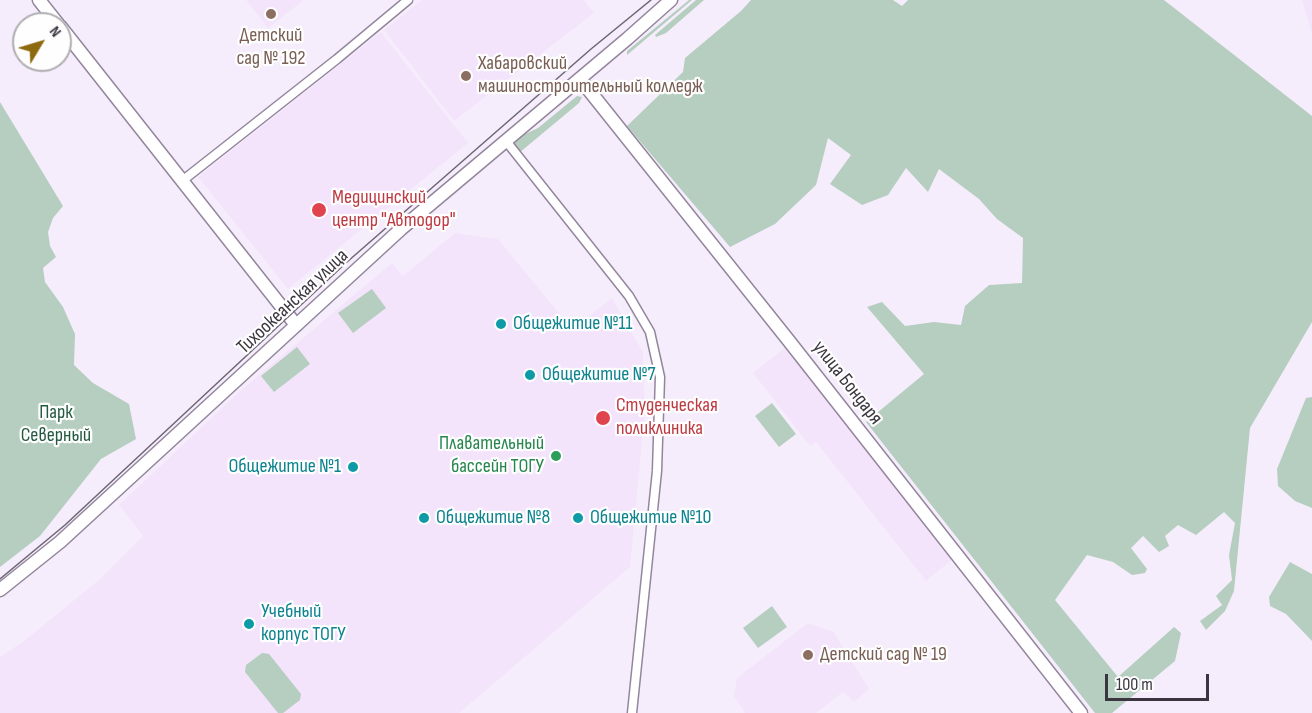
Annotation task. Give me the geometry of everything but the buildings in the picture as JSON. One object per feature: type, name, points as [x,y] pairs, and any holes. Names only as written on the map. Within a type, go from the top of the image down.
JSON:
[{"type":"main road","points":[[39,0],[49,12]]},
{"type":"main road","name":"Тихоокеанская улица","points":[[0,590],[60,542],[401,229],[671,0]]},
{"type":"main road","points":[[72,41],[296,325]]},
{"type":"main road","name":"улица Бондаря","points":[[580,79],[1081,713]]},
{"type":"street","points":[[182,181],[408,0]]},
{"type":"street","points":[[506,141],[629,296],[650,332],[660,377],[656,482],[632,713]]},
{"type":"shaded area","name":"Детский сад № 192","points":[[246,0],[304,0],[268,28]]},
{"type":"shaded area","name":"Хабаровский машиностроительный колледж","points":[[422,0],[584,0],[594,13],[454,121],[384,30]]},
{"type":"shaded area","points":[[1302,0],[1312,0],[1312,33]]},
{"type":"shaded area","points":[[381,32],[468,143],[288,289],[198,177]]},
{"type":"shaded area","points":[[455,233],[498,239],[572,329],[612,298],[643,352],[645,408],[630,567],[459,713],[0,713],[0,657],[24,641],[100,579],[143,536],[119,505],[239,392],[392,263],[403,276]]},
{"type":"shaded area","points":[[787,346],[955,557],[926,581],[816,442],[810,446],[753,373]]},
{"type":"shaded area","name":"Детский сад № 19","points":[[808,623],[834,632],[869,689],[854,702],[843,692],[816,713],[745,713],[734,696],[737,678]]},
{"type":"green space","points":[[689,0],[692,0],[627,55],[627,51]]},
{"type":"green space","points":[[696,0],[704,0],[666,33],[656,37],[655,35]]},
{"type":"green space","points":[[751,0],[893,0],[902,6],[908,0],[1164,0],[1312,116],[1312,322],[1250,428],[1234,591],[1225,611],[1206,630],[1200,621],[1222,605],[1216,596],[1232,580],[1229,555],[1235,523],[1224,512],[1196,535],[1178,525],[1165,536],[1169,546],[1159,552],[1143,536],[1131,548],[1147,569],[1145,573],[1132,575],[1113,562],[1087,555],[1055,600],[1118,677],[1174,627],[1181,633],[1175,661],[1112,713],[1095,713],[866,422],[924,374],[867,307],[882,302],[905,326],[934,322],[961,325],[965,306],[989,285],[1022,283],[1023,238],[997,219],[979,199],[939,169],[928,192],[906,168],[888,195],[862,205],[830,184],[851,155],[828,138],[816,185],[775,224],[730,247],[627,126],[683,72],[685,58]]},
{"type":"green space","points":[[577,96],[582,97],[579,103],[519,153],[515,142],[521,136],[538,128]]},
{"type":"green space","name":"Парк Северный","points":[[0,102],[63,206],[53,218],[48,232],[50,246],[56,257],[43,268],[45,282],[63,307],[75,334],[74,365],[93,383],[129,404],[136,439],[101,459],[40,536],[0,567]]},
{"type":"green space","points":[[372,289],[386,308],[353,333],[338,313]]},
{"type":"green space","points":[[297,347],[310,364],[274,392],[261,376]]},
{"type":"green space","points":[[1312,397],[1312,508],[1295,501],[1278,486],[1277,469],[1306,398]]},
{"type":"green space","points":[[772,403],[796,434],[779,447],[755,416]]},
{"type":"green space","points":[[1290,562],[1312,574],[1312,641],[1286,614],[1270,606],[1269,597]]},
{"type":"green space","points":[[772,606],[787,627],[758,648],[743,628]]},
{"type":"green space","points":[[262,653],[269,654],[301,694],[300,700],[283,713],[278,713],[245,672],[246,665]]},
{"type":"tram line","points":[[0,579],[65,525],[347,262],[591,49],[651,0]]},
{"type":"place","name":"Детский сад № 192","points":[[271,14]]},
{"type":"place","name":"Хабаровский машиностроительный колледж","points":[[466,76]]},
{"type":"place","name":"Медицинский центр \"Автодор\"","points":[[319,210]]},
{"type":"place","name":"Общежитие №11","points":[[501,324]]},
{"type":"place","name":"Общежитие №7","points":[[530,375]]},
{"type":"place","name":"Студенческая поликлиника","points":[[603,418]]},
{"type":"place","name":"Плавательный бассейн ТОГУ","points":[[556,456]]},
{"type":"place","name":"Общежитие №1","points":[[353,467]]},
{"type":"place","name":"Общежитие №8","points":[[424,518]]},
{"type":"place","name":"Общежитие №10","points":[[578,518]]},
{"type":"place","name":"Учебный корпус ТОГУ","points":[[249,624]]},
{"type":"place","name":"Детский сад № 19","points":[[808,655]]}]
